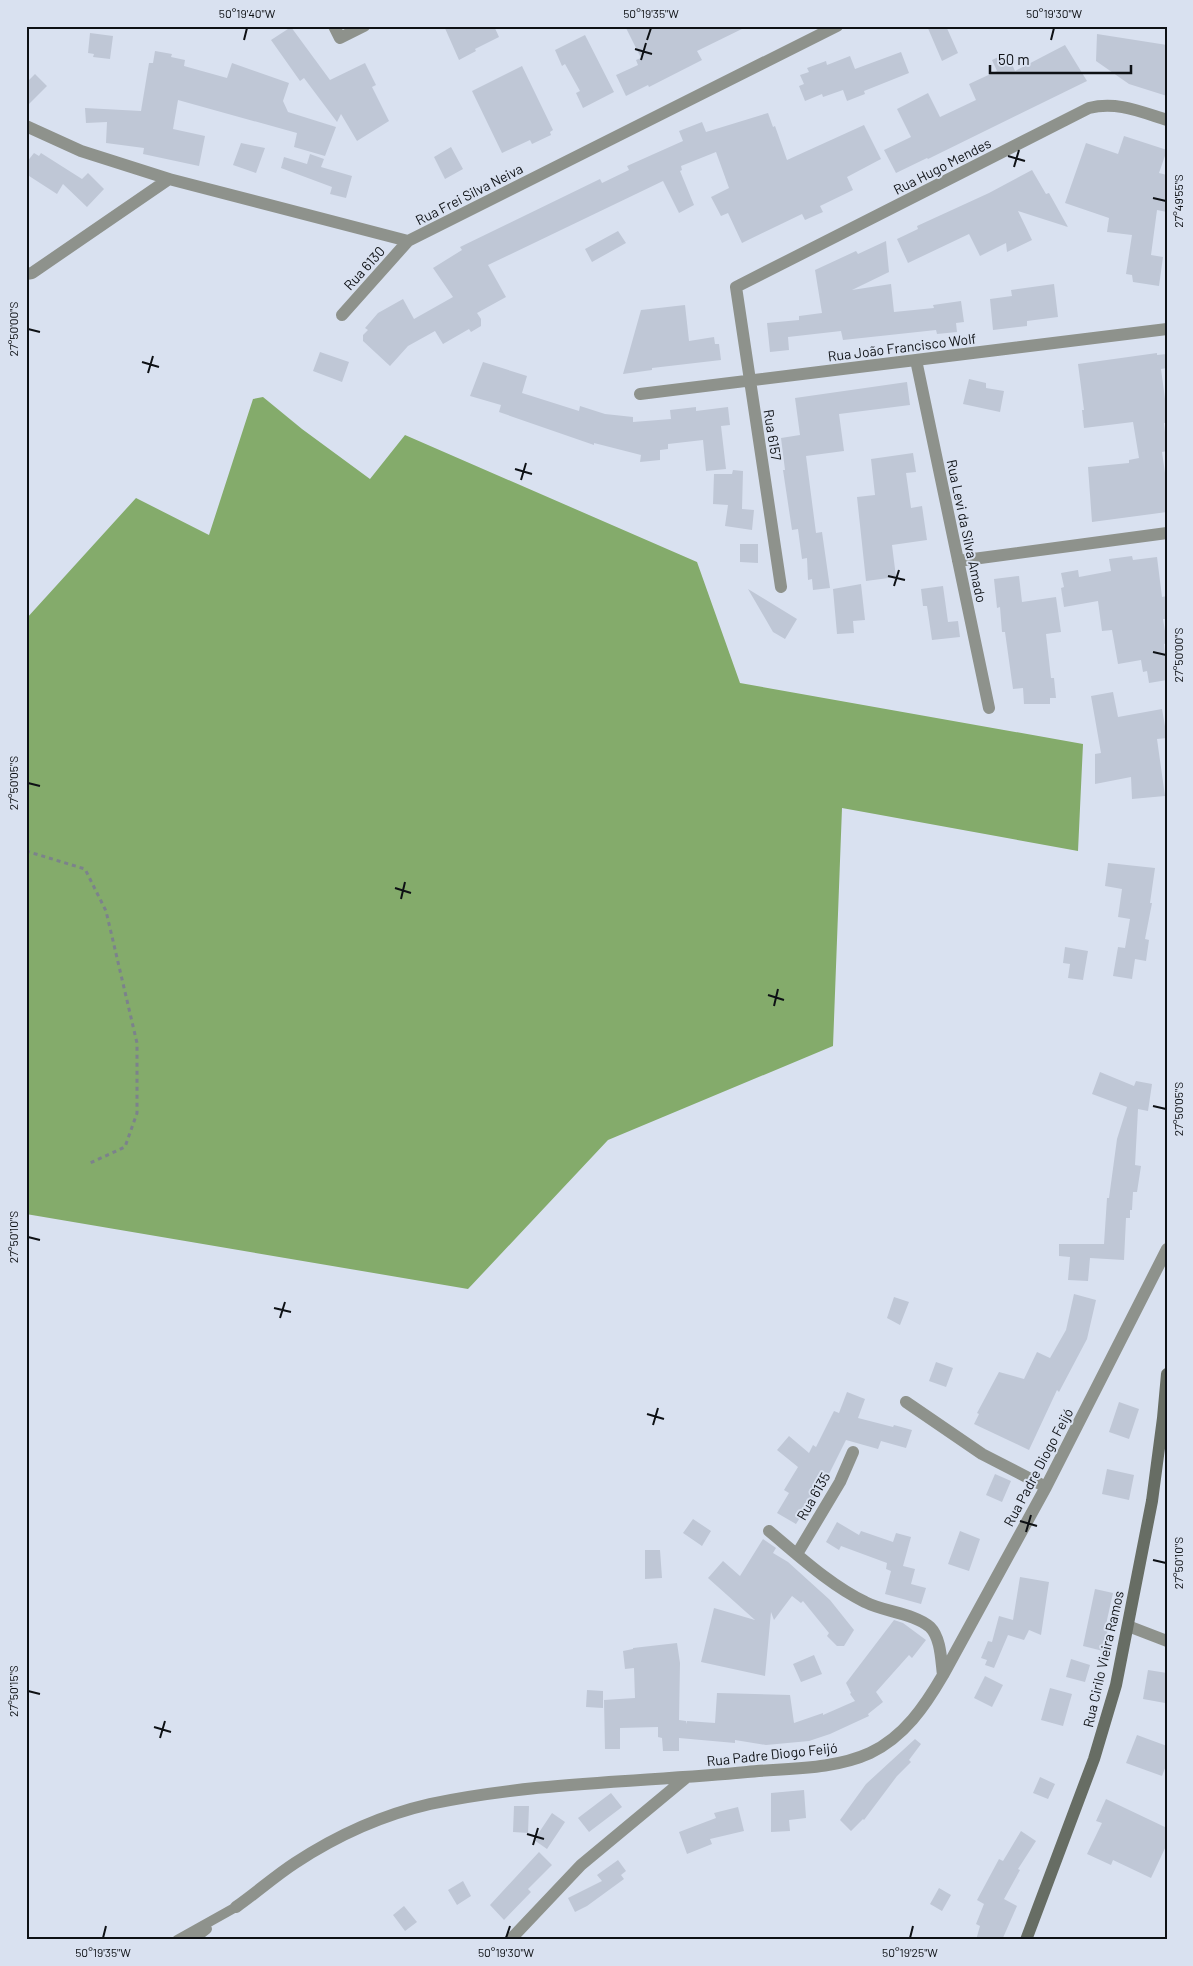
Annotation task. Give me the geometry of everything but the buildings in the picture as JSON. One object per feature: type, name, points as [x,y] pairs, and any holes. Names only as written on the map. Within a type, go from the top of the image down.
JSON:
[{"type":"main road","name":"Rua Cirilo Vieira Ramos","points":[[1026,1940],[1097,1750],[1116,1685],[1152,1501],[1167,1374]]},
{"type":"street","points":[[334,26],[340,38],[364,26]]},
{"type":"street","name":"Rua Frei Silva Neiva","points":[[26,126],[81,151],[169,179],[408,241],[837,26]]},
{"type":"street","name":"Rua Hugo Mendes","points":[[736,286],[1090,108],[1103,104],[1118,105],[1167,120]]},
{"type":"street","points":[[26,274],[32,272],[169,179]]},
{"type":"street","name":"Rua 6130","points":[[342,315],[408,241]]},
{"type":"street","name":"Rua 6157","points":[[736,286],[781,587]]},
{"type":"street","name":"Rua João Francisco Wolf","points":[[640,394],[1167,329]]},
{"type":"street","name":"Rua Levi da Silva Amado","points":[[916,360],[990,708]]},
{"type":"street","points":[[958,560],[1167,534]]},
{"type":"street","name":"Rua Padre Diogo Feijó","points":[[236,1907],[294,1863],[346,1833],[387,1816],[428,1805],[486,1793],[687,1778],[843,1762],[870,1753],[890,1741],[912,1721],[929,1700],[1046,1487],[1167,1249]]},
{"type":"street","points":[[906,1402],[982,1454],[1046,1487]]},
{"type":"street","name":"Rua 6135","points":[[796,1554],[840,1482],[853,1452]]},
{"type":"street","points":[[769,1531],[849,1594],[867,1604],[917,1620],[930,1628],[938,1641],[943,1675]]},
{"type":"street","points":[[1128,1626],[1167,1641]]},
{"type":"street","points":[[510,1940],[581,1865],[687,1778]]},
{"type":"lane","points":[[177,1940],[236,1907]]},
{"type":"lane","points":[[193,1940],[236,1907]]},
{"type":"path","points":[[26,851],[85,869],[106,911],[137,1043],[138,1113],[125,1147],[90,1163]]},
{"type":"green space","points":[[263,397],[302,429],[370,479],[405,435],[697,562],[740,683],[1083,744],[1078,851],[842,808],[833,1046],[608,1140],[468,1289],[26,1214],[26,619],[136,498],[209,535],[253,399]]}]
